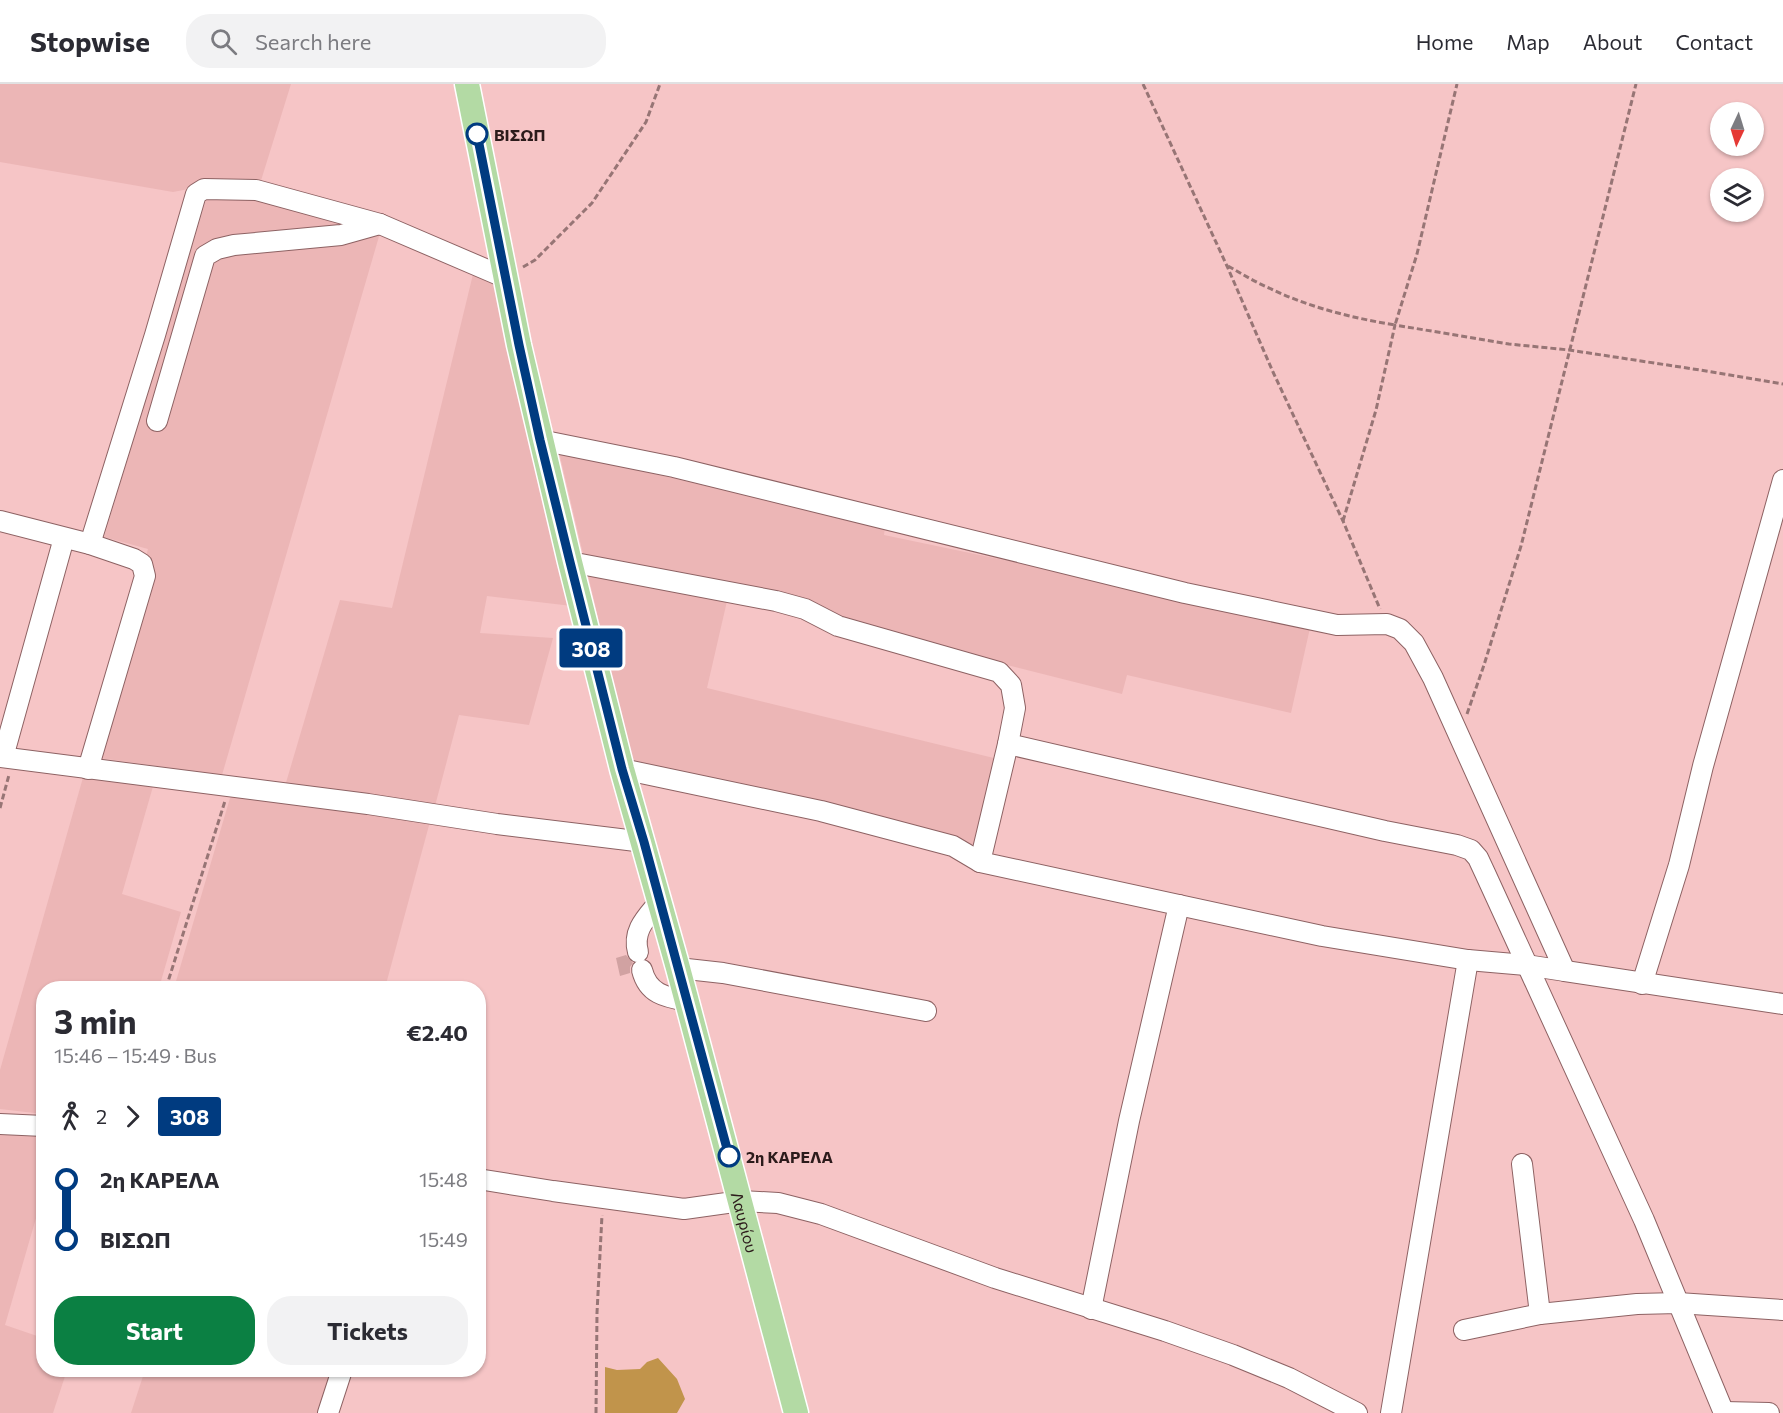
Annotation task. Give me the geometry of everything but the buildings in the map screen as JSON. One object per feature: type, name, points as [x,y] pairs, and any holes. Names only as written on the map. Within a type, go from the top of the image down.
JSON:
[{"type":"main road","name":"Λαυρίου","points":[[467,84],[540,440],[570,562],[622,769],[660,901],[796,1413]]},
{"type":"street","points":[[90,544],[196,194],[204,189],[256,190],[380,224],[506,278]]},
{"type":"street","points":[[157,421],[206,256],[217,249],[234,245],[341,235],[380,224]]},
{"type":"street","points":[[540,440],[674,467],[1185,593],[1337,624],[1387,624],[1400,629],[1414,642],[1433,678],[1565,971]]},
{"type":"street","points":[[1642,984],[1679,865],[1703,766],[1783,480]]},
{"type":"street","points":[[0,521],[90,544],[142,564],[145,576],[88,769]]},
{"type":"street","points":[[64,538],[6,758],[644,842]]},
{"type":"street","points":[[570,562],[776,601],[805,609],[838,626],[999,672],[1011,685],[1015,708],[980,862]]},
{"type":"street","points":[[1008,744],[1471,850],[1478,858],[1644,1220],[1724,1413],[1769,1413]]},
{"type":"street","points":[[622,769],[821,811],[953,846],[980,862],[1322,936],[1468,960],[1526,965],[1783,1004]]},
{"type":"street","points":[[660,901],[641,924],[637,933],[636,943],[644,980],[656,992],[687,1001]]},
{"type":"street","points":[[1091,1308],[1129,1121],[1179,905]]},
{"type":"street","points":[[1391,1413],[1468,960]]},
{"type":"street","points":[[678,968],[733,974],[926,1011]]},
{"type":"street","points":[[0,1124],[36,1126]]},
{"type":"street","points":[[1522,1164],[1540,1314]]},
{"type":"street","points":[[486,1180],[684,1209],[741,1201],[778,1203],[821,1214],[995,1278],[1233,1354],[1289,1378],[1357,1413]]},
{"type":"street","points":[[1464,1330],[1540,1314],[1637,1304],[1678,1303],[1783,1310]]},
{"type":"street","points":[[328,1413],[340,1377]]},
{"type":"path","points":[[506,278],[535,260],[592,202],[646,122],[660,84]]},
{"type":"path","points":[[1143,84],[1273,372],[1344,521],[1387,624]]},
{"type":"path","points":[[1344,521],[1376,410],[1395,325],[1417,254],[1457,84]]},
{"type":"path","points":[[1459,735],[1484,665],[1521,546],[1636,84]]},
{"type":"path","points":[[1227,266],[1270,289],[1300,301],[1361,319],[1509,344],[1569,350],[1783,384]]},
{"type":"path","points":[[0,808],[6,758]]},
{"type":"path","points":[[168,981],[229,786]]},
{"type":"path","points":[[596,1413],[602,1198]]},
{"type":"shaded area","points":[[0,84],[291,84],[259,187],[194,188],[173,192],[0,162]]},
{"type":"shaded area","points":[[254,197],[380,233],[222,775],[92,757],[148,549],[104,537],[206,200]]},
{"type":"shaded area","points":[[475,266],[493,274],[572,606],[487,596],[480,633],[553,638],[529,725],[459,715],[435,806],[285,786],[340,600],[392,608]]},
{"type":"shaded area","points":[[559,452],[885,527],[884,535],[1152,591],[1310,628],[1291,713],[1127,675],[1122,694],[840,623],[730,588],[707,688],[1002,760],[980,846],[633,766]]},
{"type":"shaded area","points":[[84,774],[154,783],[122,894],[181,912],[161,981],[36,981],[36,1113],[0,1109],[0,1070]]},
{"type":"shaded area","points":[[242,792],[431,818],[387,981],[176,981],[230,798]]},
{"type":"shaded area","points":[[0,1127],[36,1130],[36,1218],[5,1325],[36,1336],[36,1377],[65,1377],[53,1413],[0,1413]]},
{"type":"shaded area","points":[[658,1358],[677,1379],[685,1399],[677,1413],[605,1413],[605,1367],[617,1370],[640,1369],[647,1362]]},
{"type":"shaded area","points":[[143,1377],[334,1377],[322,1413],[131,1413]]},
{"type":"bus line","name":"308","points":[[477,134],[519,345],[570,562],[622,769],[729,1156]]},
{"type":"place","name":"ΒΙΣΩΠ","points":[[477,134]]},
{"type":"place","name":"2η ΚΑΡΕΛΑ","points":[[729,1156]]}]
